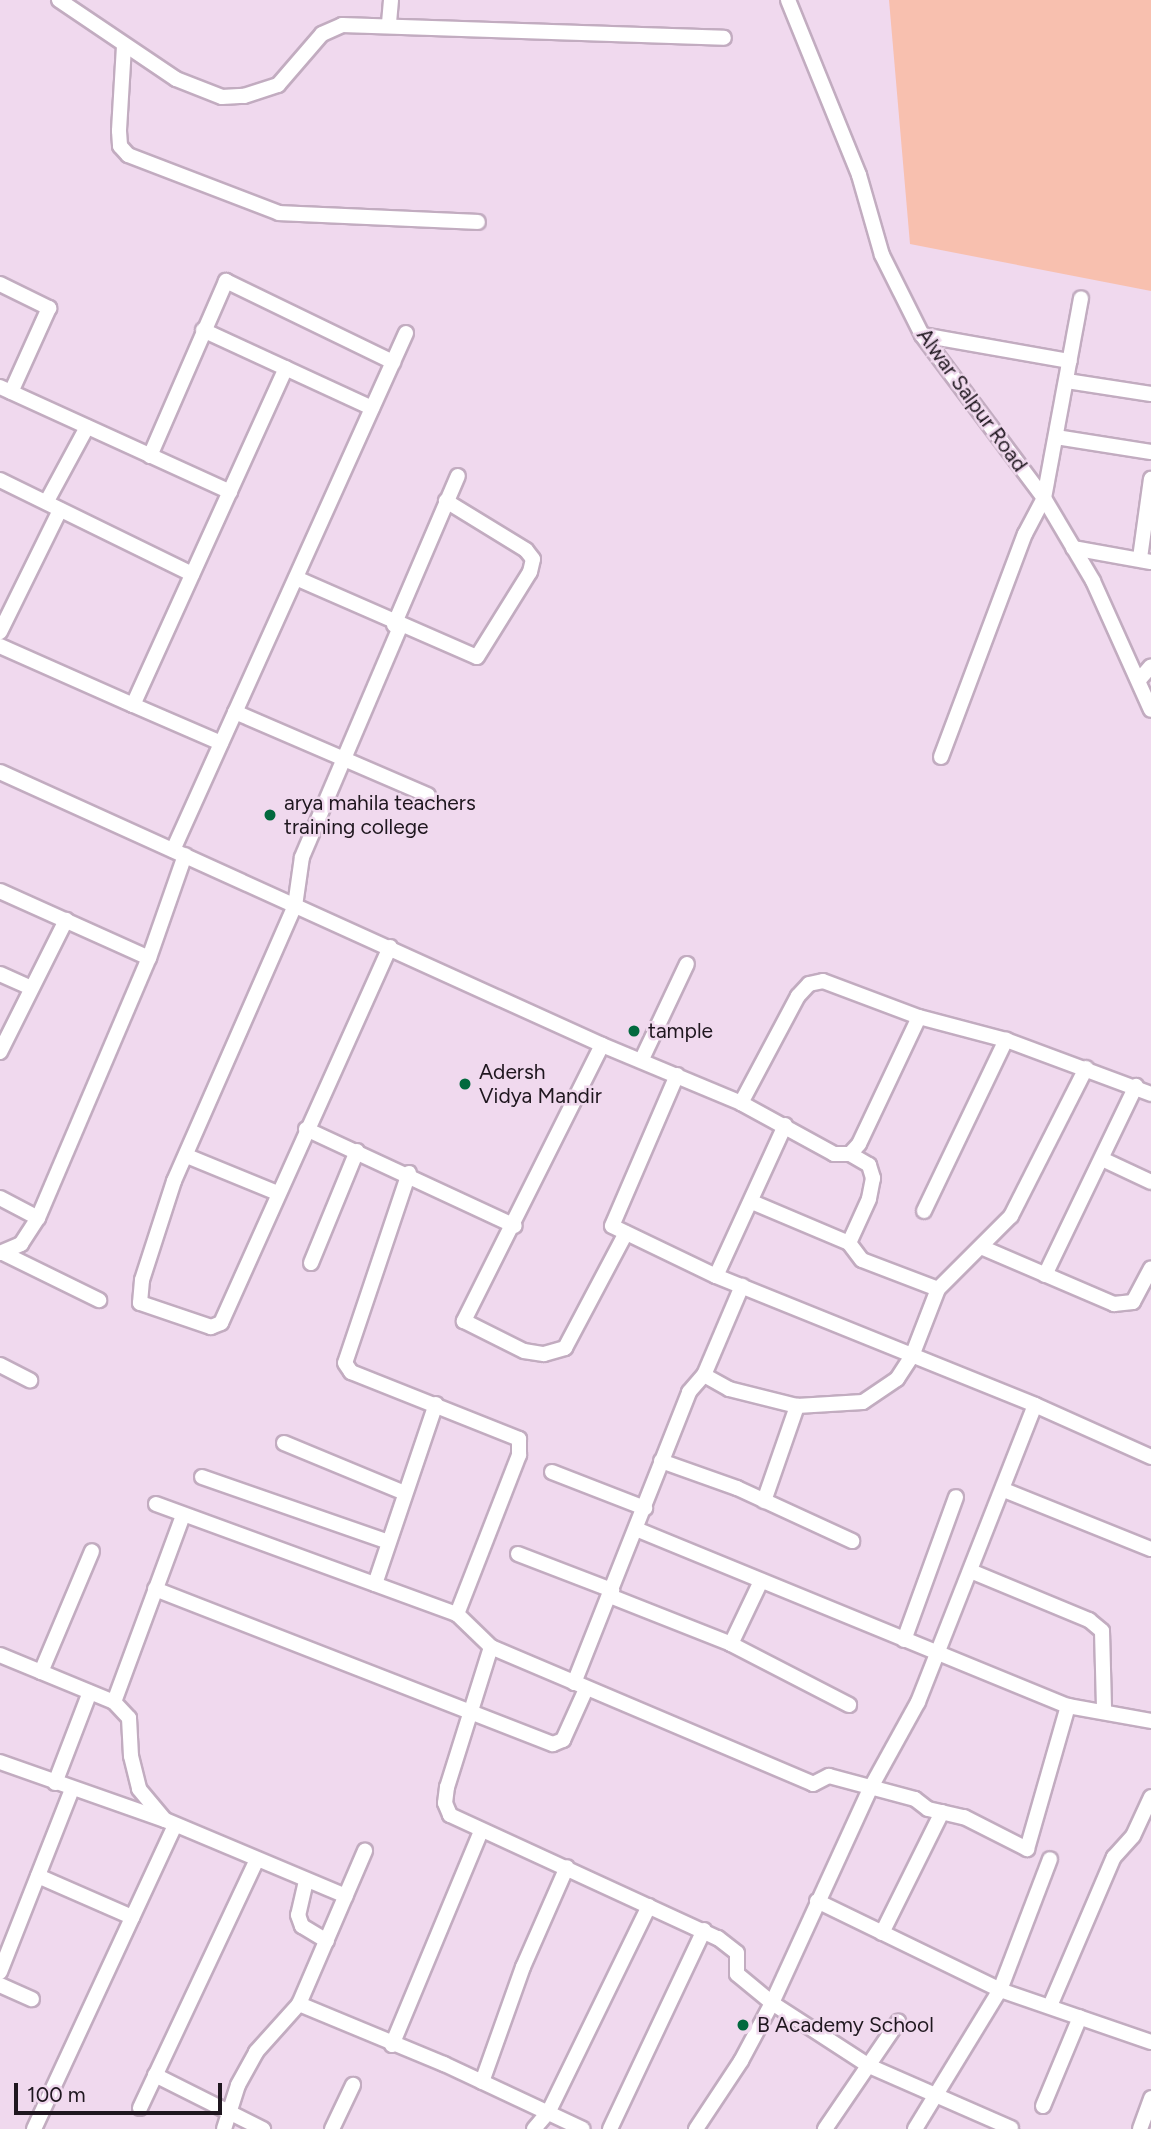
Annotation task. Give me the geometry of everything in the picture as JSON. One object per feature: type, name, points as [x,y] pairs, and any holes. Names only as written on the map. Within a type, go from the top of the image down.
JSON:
[{"type":"street","points":[[59,0],[124,46],[191,88],[222,97],[244,96],[278,85],[330,28],[389,23],[724,38]]},
{"type":"street","points":[[389,23],[391,0]]},
{"type":"street","name":"Alwar Salpur Road","points":[[788,0],[859,175],[882,254],[922,335],[1044,498],[1073,548],[1139,680],[1151,710]]},
{"type":"street","points":[[124,46],[119,131],[120,146],[128,155],[279,213],[478,222]]},
{"type":"street","points":[[150,456],[226,281],[393,362]]},
{"type":"street","points":[[0,284],[49,308],[5,389],[230,492]]},
{"type":"street","points":[[941,757],[1025,534],[1044,498],[1082,298]]},
{"type":"street","points":[[203,330],[372,408]]},
{"type":"street","points":[[2,1254],[21,1244],[38,1218],[149,958],[179,852],[221,743],[406,333]]},
{"type":"street","points":[[922,335],[1070,361]]},
{"type":"street","points":[[133,705],[286,368]]},
{"type":"street","points":[[1067,381],[1151,394]]},
{"type":"street","points":[[47,501],[87,427]]},
{"type":"street","points":[[1056,438],[1151,452]]},
{"type":"street","points":[[390,947],[277,1193],[221,1323],[211,1326],[144,1305],[138,1297],[142,1280],[174,1181],[295,906],[302,857],[458,476]]},
{"type":"street","points":[[1073,548],[1145,560],[1151,479]]},
{"type":"street","points":[[0,480],[192,574]]},
{"type":"street","points":[[296,578],[397,626],[477,657],[530,572],[533,559],[526,550],[446,500]]},
{"type":"street","points":[[0,632],[60,510]]},
{"type":"street","points":[[0,646],[221,743]]},
{"type":"street","points":[[1139,680],[1151,666]]},
{"type":"street","points":[[235,712],[428,795]]},
{"type":"street","points":[[0,772],[602,1045],[642,1059],[741,1102],[834,1154],[850,1154],[869,1165],[873,1178],[869,1199],[849,1243]]},
{"type":"street","points":[[0,891],[149,958]]},
{"type":"street","points":[[0,1052],[66,920]]},
{"type":"street","points":[[642,1059],[687,964]]},
{"type":"street","points":[[0,974],[31,988]]},
{"type":"street","points":[[741,1102],[798,996],[809,984],[822,981],[919,1017],[1006,1040],[1136,1086],[1151,1094]]},
{"type":"street","points":[[850,1154],[859,1144],[919,1017]]},
{"type":"street","points":[[924,1211],[1006,1040]]},
{"type":"street","points":[[602,1045],[515,1226],[464,1321],[524,1351],[544,1354],[565,1348],[571,1342],[626,1233]]},
{"type":"street","points":[[704,1375],[729,1389],[797,1406],[863,1402],[897,1379],[912,1356],[938,1289],[1011,1216],[1086,1068]]},
{"type":"street","points":[[677,1075],[612,1226],[716,1276],[1035,1405],[1151,1457]]},
{"type":"street","points":[[1045,1275],[1136,1086]]},
{"type":"street","points":[[716,1276],[785,1125]]},
{"type":"street","points":[[306,1129],[409,1173],[515,1226]]},
{"type":"street","points":[[310,1263],[357,1151]]},
{"type":"street","points":[[187,1156],[277,1193]]},
{"type":"street","points":[[1102,1160],[1151,1182]]},
{"type":"street","points":[[409,1173],[345,1363],[351,1372],[519,1439],[519,1455],[457,1614]]},
{"type":"street","points":[[0,1198],[38,1218]]},
{"type":"street","points":[[752,1202],[849,1243],[862,1260],[938,1289]]},
{"type":"street","points":[[981,1247],[1103,1300],[1125,1304],[1141,1293],[1151,1268]]},
{"type":"street","points":[[2,1254],[99,1300]]},
{"type":"street","points":[[155,1589],[558,1744],[611,1593],[689,1392],[704,1375],[742,1286]]},
{"type":"street","points":[[0,1365],[30,1380]]},
{"type":"street","points":[[375,1584],[387,1541],[436,1404]]},
{"type":"street","points":[[696,2129],[741,2061],[772,2003],[870,1789],[940,1655],[1035,1405]]},
{"type":"street","points":[[764,1501],[797,1406]]},
{"type":"street","points":[[284,1443],[405,1493]]},
{"type":"street","points":[[662,1461],[764,1501],[852,1541]]},
{"type":"street","points":[[552,1472],[645,1508]]},
{"type":"street","points":[[202,1477],[387,1541]]},
{"type":"street","points":[[1004,1490],[1151,1549]]},
{"type":"street","points":[[904,1640],[956,1497]]},
{"type":"street","points":[[156,1504],[457,1614],[491,1647],[813,1784],[829,1776],[915,1800],[942,1812],[964,1817],[1027,1849],[1068,1706]]},
{"type":"street","points":[[114,1702],[183,1515]]},
{"type":"street","points":[[636,1529],[1068,1706],[1104,1710],[1151,1721]]},
{"type":"street","points":[[41,1672],[92,1551]]},
{"type":"street","points":[[518,1554],[731,1644],[849,1705]]},
{"type":"street","points":[[973,1572],[1089,1620],[1102,1631],[1104,1710]]},
{"type":"street","points":[[731,1644],[761,1581]]},
{"type":"street","points":[[491,1647],[445,1803],[450,1815],[704,1930],[737,1953],[737,1974],[772,2003],[869,2066],[1012,2128]]},
{"type":"street","points":[[0,1655],[114,1702],[129,1718],[131,1756],[139,1789],[170,1822]]},
{"type":"street","points":[[55,1783],[90,1692]]},
{"type":"street","points":[[0,1762],[170,1822],[257,1861],[346,1896]]},
{"type":"street","points":[[0,1972],[72,1789]]},
{"type":"street","points":[[1050,2006],[1114,1857],[1133,1836],[1151,1797]]},
{"type":"street","points":[[883,1933],[942,1812]]},
{"type":"street","points":[[34,2129],[132,1917],[170,1822]]},
{"type":"street","points":[[392,2045],[481,1831]]},
{"type":"street","points":[[224,2129],[238,2085],[256,2052],[299,2004],[365,1851]]},
{"type":"street","points":[[915,2129],[1000,1990],[1050,1859]]},
{"type":"street","points":[[140,2108],[257,1861]]},
{"type":"street","points":[[482,2082],[523,1967],[567,1867]]},
{"type":"street","points":[[38,1876],[132,1917]]},
{"type":"street","points":[[306,1881],[298,1915],[302,1926],[327,1941]]},
{"type":"street","points":[[817,1901],[1000,1990],[1151,2042]]},
{"type":"street","points":[[534,2129],[549,2111],[649,1906]]},
{"type":"street","points":[[610,2129],[704,1930]]},
{"type":"street","points":[[0,1985],[32,1999]]},
{"type":"street","points":[[299,2004],[549,2111],[583,2129]]},
{"type":"street","points":[[1044,2106],[1080,2017]]},
{"type":"street","points":[[825,2129],[898,2022]]},
{"type":"street","points":[[155,2075],[262,2129]]},
{"type":"street","points":[[332,2129],[353,2085]]},
{"type":"street","points":[[1140,2129],[1151,2098]]},
{"type":"shaded area","points":[[889,0],[1151,0],[1151,291],[910,244]]},
{"type":"place","name":"arya mahila teachers training college","points":[[270,815]]},
{"type":"place","name":"tample","points":[[634,1031]]},
{"type":"place","name":"Adersh Vidya Mandir","points":[[465,1084]]},
{"type":"place","name":"B Academy School","points":[[743,2025]]}]
